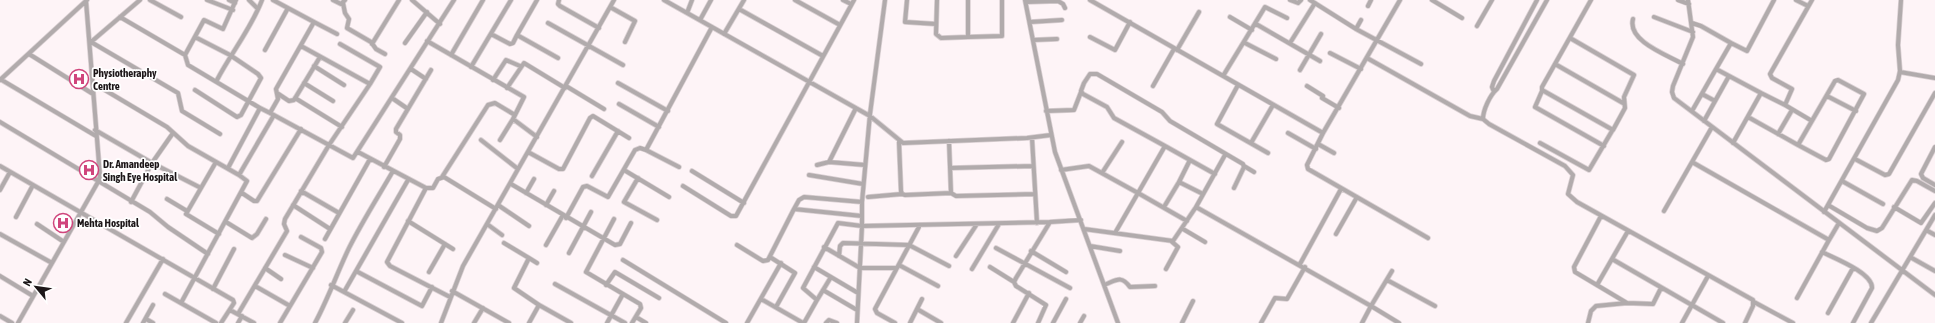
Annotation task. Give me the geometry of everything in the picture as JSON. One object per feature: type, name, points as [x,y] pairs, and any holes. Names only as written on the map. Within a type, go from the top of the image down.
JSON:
[{"type":"street","points":[[91,42],[140,0]]},
{"type":"street","points":[[150,0],[181,16]]},
{"type":"street","points":[[207,0],[233,10]]},
{"type":"street","points":[[185,55],[205,19],[223,29],[236,1],[229,0]]},
{"type":"street","points":[[249,0],[258,9]]},
{"type":"street","points":[[217,80],[230,56],[255,17],[262,0]]},
{"type":"street","points":[[273,0],[337,34]]},
{"type":"street","points":[[333,0],[339,4],[344,2],[345,14],[349,19],[347,28],[385,54]]},
{"type":"street","points":[[372,44],[399,0]]},
{"type":"street","points":[[412,0],[440,24]]},
{"type":"street","points":[[120,17],[185,55],[188,65],[217,80],[260,108],[352,158],[358,152],[454,0]]},
{"type":"street","points":[[451,55],[483,0]]},
{"type":"street","points":[[471,67],[511,0]]},
{"type":"street","points":[[491,34],[510,44],[513,43],[537,0]]},
{"type":"street","points":[[559,0],[558,4],[560,6],[599,28]]},
{"type":"street","points":[[441,323],[452,291],[463,266],[614,0]]},
{"type":"street","points":[[664,0],[870,116],[890,131],[899,142],[902,194]]},
{"type":"street","points":[[687,13],[692,0]]},
{"type":"street","points":[[700,20],[711,0]]},
{"type":"street","points":[[724,34],[744,0]]},
{"type":"street","points":[[795,0],[840,25]]},
{"type":"street","points":[[683,186],[733,217],[736,216],[852,2],[843,0]]},
{"type":"street","points":[[857,323],[865,165],[885,0]]},
{"type":"street","points":[[907,0],[906,22],[936,24]]},
{"type":"street","points":[[937,0],[936,34],[939,38],[1002,36],[1002,0]]},
{"type":"street","points":[[968,0],[968,37]]},
{"type":"street","points":[[1090,0],[1323,133]]},
{"type":"street","points":[[1098,5],[1100,0]]},
{"type":"street","points":[[1290,0],[1298,3],[1302,0]]},
{"type":"street","points":[[1310,0],[1356,29],[1421,64]]},
{"type":"street","points":[[1368,6],[1371,0]]},
{"type":"street","points":[[1400,0],[1339,108],[1323,133],[1307,168],[1428,238]]},
{"type":"street","points":[[1432,0],[1462,18]]},
{"type":"street","points":[[1477,26],[1492,0]]},
{"type":"street","points":[[1494,92],[1492,87],[1494,81],[1537,0]]},
{"type":"street","points":[[1483,119],[1484,113],[1494,92],[1546,0]]},
{"type":"street","points":[[1591,0],[1542,87],[1542,91],[1535,107],[1604,146]]},
{"type":"street","points":[[1678,0],[1688,2],[1693,32],[1691,43],[1673,86],[1672,94],[1674,98],[1935,295]]},
{"type":"street","points":[[1692,23],[1704,27],[1747,51],[1774,0]]},
{"type":"street","points":[[1796,0],[1808,6]]},
{"type":"street","points":[[1785,105],[1792,89],[1772,78],[1770,74],[1812,0]]},
{"type":"street","points":[[1824,212],[1898,80],[1900,72],[1898,52],[1901,0]]},
{"type":"street","points":[[18,323],[98,182],[91,42],[87,1]]},
{"type":"street","points":[[87,1],[0,80],[96,136]]},
{"type":"street","points":[[1065,8],[1063,4],[1058,1],[1026,1],[1051,135],[1061,170],[1081,220],[1118,323]]},
{"type":"street","points":[[1290,43],[1315,3]]},
{"type":"street","points":[[610,7],[634,21],[625,42]]},
{"type":"street","points":[[1223,76],[1245,43],[1265,7],[1286,18]]},
{"type":"street","points":[[265,50],[288,8]]},
{"type":"street","points":[[740,9],[823,56]]},
{"type":"street","points":[[405,43],[427,12]]},
{"type":"street","points":[[1153,86],[1199,12]]},
{"type":"street","points":[[1230,17],[1252,30]]},
{"type":"street","points":[[1654,18],[1693,32]]},
{"type":"street","points":[[1633,19],[1632,30],[1640,40],[1683,64]]},
{"type":"street","points":[[1030,22],[1062,20]]},
{"type":"street","points":[[1356,29],[1361,20]]},
{"type":"street","points":[[239,175],[272,114],[278,99],[276,89],[314,22]]},
{"type":"street","points":[[1090,37],[1115,50],[1130,22]]},
{"type":"street","points":[[548,23],[623,65]]},
{"type":"street","points":[[1256,24],[1320,61]]},
{"type":"street","points":[[646,150],[712,27]]},
{"type":"street","points":[[1300,70],[1321,34]]},
{"type":"street","points":[[517,35],[558,58]]},
{"type":"street","points":[[195,36],[230,56],[260,76],[260,81],[241,115],[237,117],[195,90]]},
{"type":"street","points":[[1540,143],[1589,170],[1625,108],[1623,103],[1634,75],[1570,38]]},
{"type":"street","points":[[1033,40],[1057,40]]},
{"type":"street","points":[[427,41],[524,97],[500,140]]},
{"type":"street","points":[[91,42],[178,94],[182,111],[220,134]]},
{"type":"street","points":[[1245,43],[1276,59]]},
{"type":"street","points":[[1692,111],[1731,43]]},
{"type":"street","points":[[238,323],[240,315],[255,286],[287,231],[284,221],[329,145],[380,67],[340,44]]},
{"type":"street","points":[[300,46],[370,84]]},
{"type":"street","points":[[1330,53],[1361,69]]},
{"type":"street","points":[[29,54],[93,94]]},
{"type":"street","points":[[276,93],[289,100],[295,98],[320,57]]},
{"type":"street","points":[[1367,58],[1470,116],[1483,119],[1489,124],[1565,166],[1573,175],[1568,194],[1577,202],[1786,321],[1793,323]]},
{"type":"street","points":[[493,80],[506,60],[520,66]]},
{"type":"street","points":[[507,88],[520,66],[522,64],[526,64],[604,109]]},
{"type":"street","points":[[1555,64],[1623,103]]},
{"type":"street","points":[[314,66],[344,85]]},
{"type":"street","points":[[411,69],[426,79]]},
{"type":"street","points":[[384,167],[400,138],[396,130],[431,70]]},
{"type":"street","points":[[1716,70],[1785,105],[1812,121]]},
{"type":"street","points":[[1900,72],[1935,78]]},
{"type":"street","points":[[1046,111],[1074,110],[1086,79],[1090,74],[1094,73],[1162,112],[1170,122],[1254,172]]},
{"type":"street","points":[[1704,121],[1729,76]]},
{"type":"street","points":[[1748,117],[1798,145],[1828,160],[1864,97],[1863,93],[1837,80],[1798,145]]},
{"type":"street","points":[[304,83],[333,101]]},
{"type":"street","points":[[618,83],[668,111]]},
{"type":"street","points":[[93,84],[167,127],[188,146],[228,168],[247,181],[242,194],[181,303]]},
{"type":"street","points":[[1238,85],[1217,124],[1268,153]]},
{"type":"street","points":[[1308,86],[1323,96],[1322,98],[1339,108]]},
{"type":"street","points":[[1542,91],[1612,130]]},
{"type":"street","points":[[1081,92],[1107,107],[1114,118],[1215,174]]},
{"type":"street","points":[[1733,143],[1761,93]]},
{"type":"street","points":[[1855,159],[1885,175],[1889,174],[1935,93]]},
{"type":"street","points":[[1702,94],[1715,100]]},
{"type":"street","points":[[1827,96],[1856,111]]},
{"type":"street","points":[[295,98],[342,127]]},
{"type":"street","points":[[392,98],[408,109]]},
{"type":"street","points":[[358,152],[408,180],[426,188],[433,188],[438,179],[442,177],[488,105],[495,103],[537,137]]},
{"type":"street","points":[[619,104],[659,127]]},
{"type":"street","points":[[1251,143],[1273,105]]},
{"type":"street","points":[[228,168],[260,108]]},
{"type":"street","points":[[829,162],[856,108]]},
{"type":"street","points":[[1778,134],[1792,110]]},
{"type":"street","points":[[528,152],[561,170],[591,117],[629,138]]},
{"type":"street","points":[[0,122],[78,168],[131,202],[150,212],[168,227],[208,254]]},
{"type":"street","points":[[1664,210],[1712,127]]},
{"type":"street","points":[[242,194],[257,201],[301,129]]},
{"type":"street","points":[[95,130],[152,163],[201,188]]},
{"type":"street","points":[[592,176],[618,131]]},
{"type":"street","points":[[131,202],[152,163],[174,133]]},
{"type":"street","points":[[1288,133],[1316,149]]},
{"type":"street","points":[[899,142],[907,144],[1032,138],[1051,135]]},
{"type":"street","points":[[1032,138],[1037,223]]},
{"type":"street","points":[[481,140],[518,169]]},
{"type":"street","points":[[949,141],[951,193]]},
{"type":"street","points":[[1102,173],[1122,142]]},
{"type":"street","points":[[1318,144],[1334,153]]},
{"type":"street","points":[[1115,233],[1166,146]]},
{"type":"street","points":[[1935,147],[1921,174],[1923,178],[1935,185]]},
{"type":"street","points":[[546,245],[583,187],[587,186],[608,197],[635,150],[640,148],[646,150],[680,167]]},
{"type":"street","points":[[1171,241],[1176,239],[1183,229],[1226,155]]},
{"type":"street","points":[[325,239],[370,159]]},
{"type":"street","points":[[1164,207],[1190,160]]},
{"type":"street","points":[[187,211],[216,162]]},
{"type":"street","points":[[817,165],[829,162],[865,165]]},
{"type":"street","points":[[1692,162],[1829,240]]},
{"type":"street","points":[[0,166],[234,301],[221,323]]},
{"type":"street","points":[[950,168],[1033,166]]},
{"type":"street","points":[[1061,170],[1086,166],[1102,173],[1187,221]]},
{"type":"street","points":[[1234,188],[1244,166]]},
{"type":"street","points":[[624,170],[669,197]]},
{"type":"street","points":[[315,323],[327,300],[331,285],[354,239],[393,171]]},
{"type":"street","points":[[692,171],[744,203]]},
{"type":"street","points":[[0,190],[10,172]]},
{"type":"street","points":[[809,175],[864,184]]},
{"type":"street","points":[[442,177],[496,209]]},
{"type":"street","points":[[638,178],[624,202],[657,220]]},
{"type":"street","points":[[526,193],[534,179]]},
{"type":"street","points":[[344,292],[408,180]]},
{"type":"street","points":[[1828,205],[1867,228],[1877,231],[1882,228],[1912,180],[1917,180],[1935,191]]},
{"type":"street","points":[[1842,181],[1883,204]]},
{"type":"street","points":[[1179,182],[1203,194]]},
{"type":"street","points":[[510,184],[603,240],[618,246],[631,223]]},
{"type":"street","points":[[16,217],[34,185]]},
{"type":"street","points":[[426,188],[388,262],[390,266],[450,297]]},
{"type":"street","points":[[1300,264],[1342,189]]},
{"type":"street","points":[[301,191],[339,213]]},
{"type":"street","points":[[546,205],[554,191]]},
{"type":"street","points":[[868,197],[902,194],[951,193],[956,196],[1035,194]]},
{"type":"street","points":[[737,245],[763,261],[768,260],[794,210],[800,200],[804,197],[862,202]]},
{"type":"street","points":[[1336,234],[1357,197]]},
{"type":"street","points":[[166,199],[187,211],[188,216],[219,234]]},
{"type":"street","points":[[1894,207],[1921,223],[1935,203]]},
{"type":"street","points":[[293,205],[330,229]]},
{"type":"street","points":[[498,205],[529,226]]},
{"type":"street","points":[[1196,207],[1300,264],[1399,323]]},
{"type":"street","points":[[794,210],[862,216]]},
{"type":"street","points":[[569,252],[591,212]]},
{"type":"street","points":[[1871,323],[1935,215]]},
{"type":"street","points":[[1601,216],[1574,267],[1576,273],[1627,303]]},
{"type":"street","points":[[226,222],[252,238],[257,234],[266,218]]},
{"type":"street","points":[[614,219],[586,272],[640,304],[641,308],[632,323]]},
{"type":"street","points":[[818,300],[802,288],[838,224],[862,226],[999,224],[1081,220]]},
{"type":"street","points":[[408,221],[453,249]]},
{"type":"street","points":[[1014,282],[1031,251],[1050,222]]},
{"type":"street","points":[[1797,298],[1839,223]]},
{"type":"street","points":[[37,224],[64,242]]},
{"type":"street","points":[[487,224],[502,235]]},
{"type":"street","points":[[895,323],[877,313],[875,309],[920,224]]},
{"type":"street","points":[[956,256],[977,224]]},
{"type":"street","points":[[972,269],[999,224]]},
{"type":"street","points":[[1084,229],[1171,241],[1178,247],[1166,269]]},
{"type":"street","points":[[1183,229],[1205,242]]},
{"type":"street","points":[[1926,230],[1935,235]]},
{"type":"street","points":[[1597,285],[1628,231]]},
{"type":"street","points":[[0,234],[52,263]]},
{"type":"street","points":[[280,323],[322,250],[301,237]]},
{"type":"street","points":[[504,242],[537,263]]},
{"type":"street","points":[[429,272],[445,244]]},
{"type":"street","points":[[839,256],[841,244],[909,245],[948,266]]},
{"type":"street","points":[[1090,246],[1120,251]]},
{"type":"street","points":[[824,247],[860,268],[898,266],[938,286]]},
{"type":"street","points":[[996,248],[1070,288]]},
{"type":"street","points":[[213,290],[234,249]]},
{"type":"street","points":[[1031,251],[1066,272]]},
{"type":"street","points":[[1822,252],[1853,268],[1870,279],[1873,285],[1853,323]]},
{"type":"street","points":[[285,255],[313,268]]},
{"type":"street","points":[[770,257],[795,273],[776,307]]},
{"type":"street","points":[[1910,257],[1935,271]]},
{"type":"street","points":[[529,258],[514,288],[539,305],[571,323]]},
{"type":"street","points":[[126,323],[163,259]]},
{"type":"street","points":[[1612,259],[1723,323]]},
{"type":"street","points":[[623,260],[726,323]]},
{"type":"street","points":[[747,323],[781,263]]},
{"type":"street","points":[[814,267],[858,293]]},
{"type":"street","points":[[990,267],[1014,282],[1018,288],[1046,305],[1038,323]]},
{"type":"street","points":[[1261,323],[1274,298],[1287,300],[1305,267]]},
{"type":"street","points":[[265,268],[281,279]]},
{"type":"street","points":[[1828,313],[1853,268]]},
{"type":"street","points":[[356,271],[420,306],[424,305],[432,287]]},
{"type":"street","points":[[1362,323],[1392,271]]},
{"type":"street","points":[[606,285],[615,272],[659,298]]},
{"type":"street","points":[[0,276],[33,296]]},
{"type":"street","points":[[1682,323],[1708,276]]},
{"type":"street","points":[[761,299],[804,323],[831,277]]},
{"type":"street","points":[[1104,285],[1122,279],[1126,280],[1130,287],[1155,286]]},
{"type":"street","points":[[1387,280],[1435,306]]},
{"type":"street","points":[[555,284],[625,323]]},
{"type":"street","points":[[331,285],[402,323]]},
{"type":"street","points":[[255,286],[290,306]]},
{"type":"street","points":[[1588,323],[1590,311],[1596,306],[1627,303],[1651,304],[1661,288]]},
{"type":"street","points":[[823,290],[857,310]]},
{"type":"street","points":[[452,291],[509,323]]},
{"type":"street","points":[[165,294],[216,323]]},
{"type":"street","points":[[607,323],[623,294]]},
{"type":"street","points":[[1013,323],[1028,294]]},
{"type":"street","points":[[910,323],[922,299]]},
{"type":"street","points":[[1053,323],[1066,299]]},
{"type":"street","points":[[1182,323],[1193,301]]},
{"type":"street","points":[[1745,323],[1754,302]]},
{"type":"street","points":[[153,305],[145,321],[153,323]]},
{"type":"street","points":[[529,323],[539,305]]},
{"type":"street","points":[[474,323],[483,308]]},
{"type":"street","points":[[917,309],[941,323]]},
{"type":"street","points":[[230,310],[254,323]]},
{"type":"street","points":[[345,323],[353,310]]},
{"type":"street","points":[[0,316],[12,323]]},
{"type":"street","points":[[1080,323],[1084,316]]},
{"type":"street","points":[[636,317],[646,323]]},
{"type":"street","points":[[826,323],[829,320],[837,323]]},
{"type":"place","name":"Physiotheraphy Centre","points":[[79,79]]},
{"type":"place","name":"Dr. Amandeep Singh Eye Hospital","points":[[89,170]]},
{"type":"place","name":"Mehta Hospital","points":[[63,223]]}]
